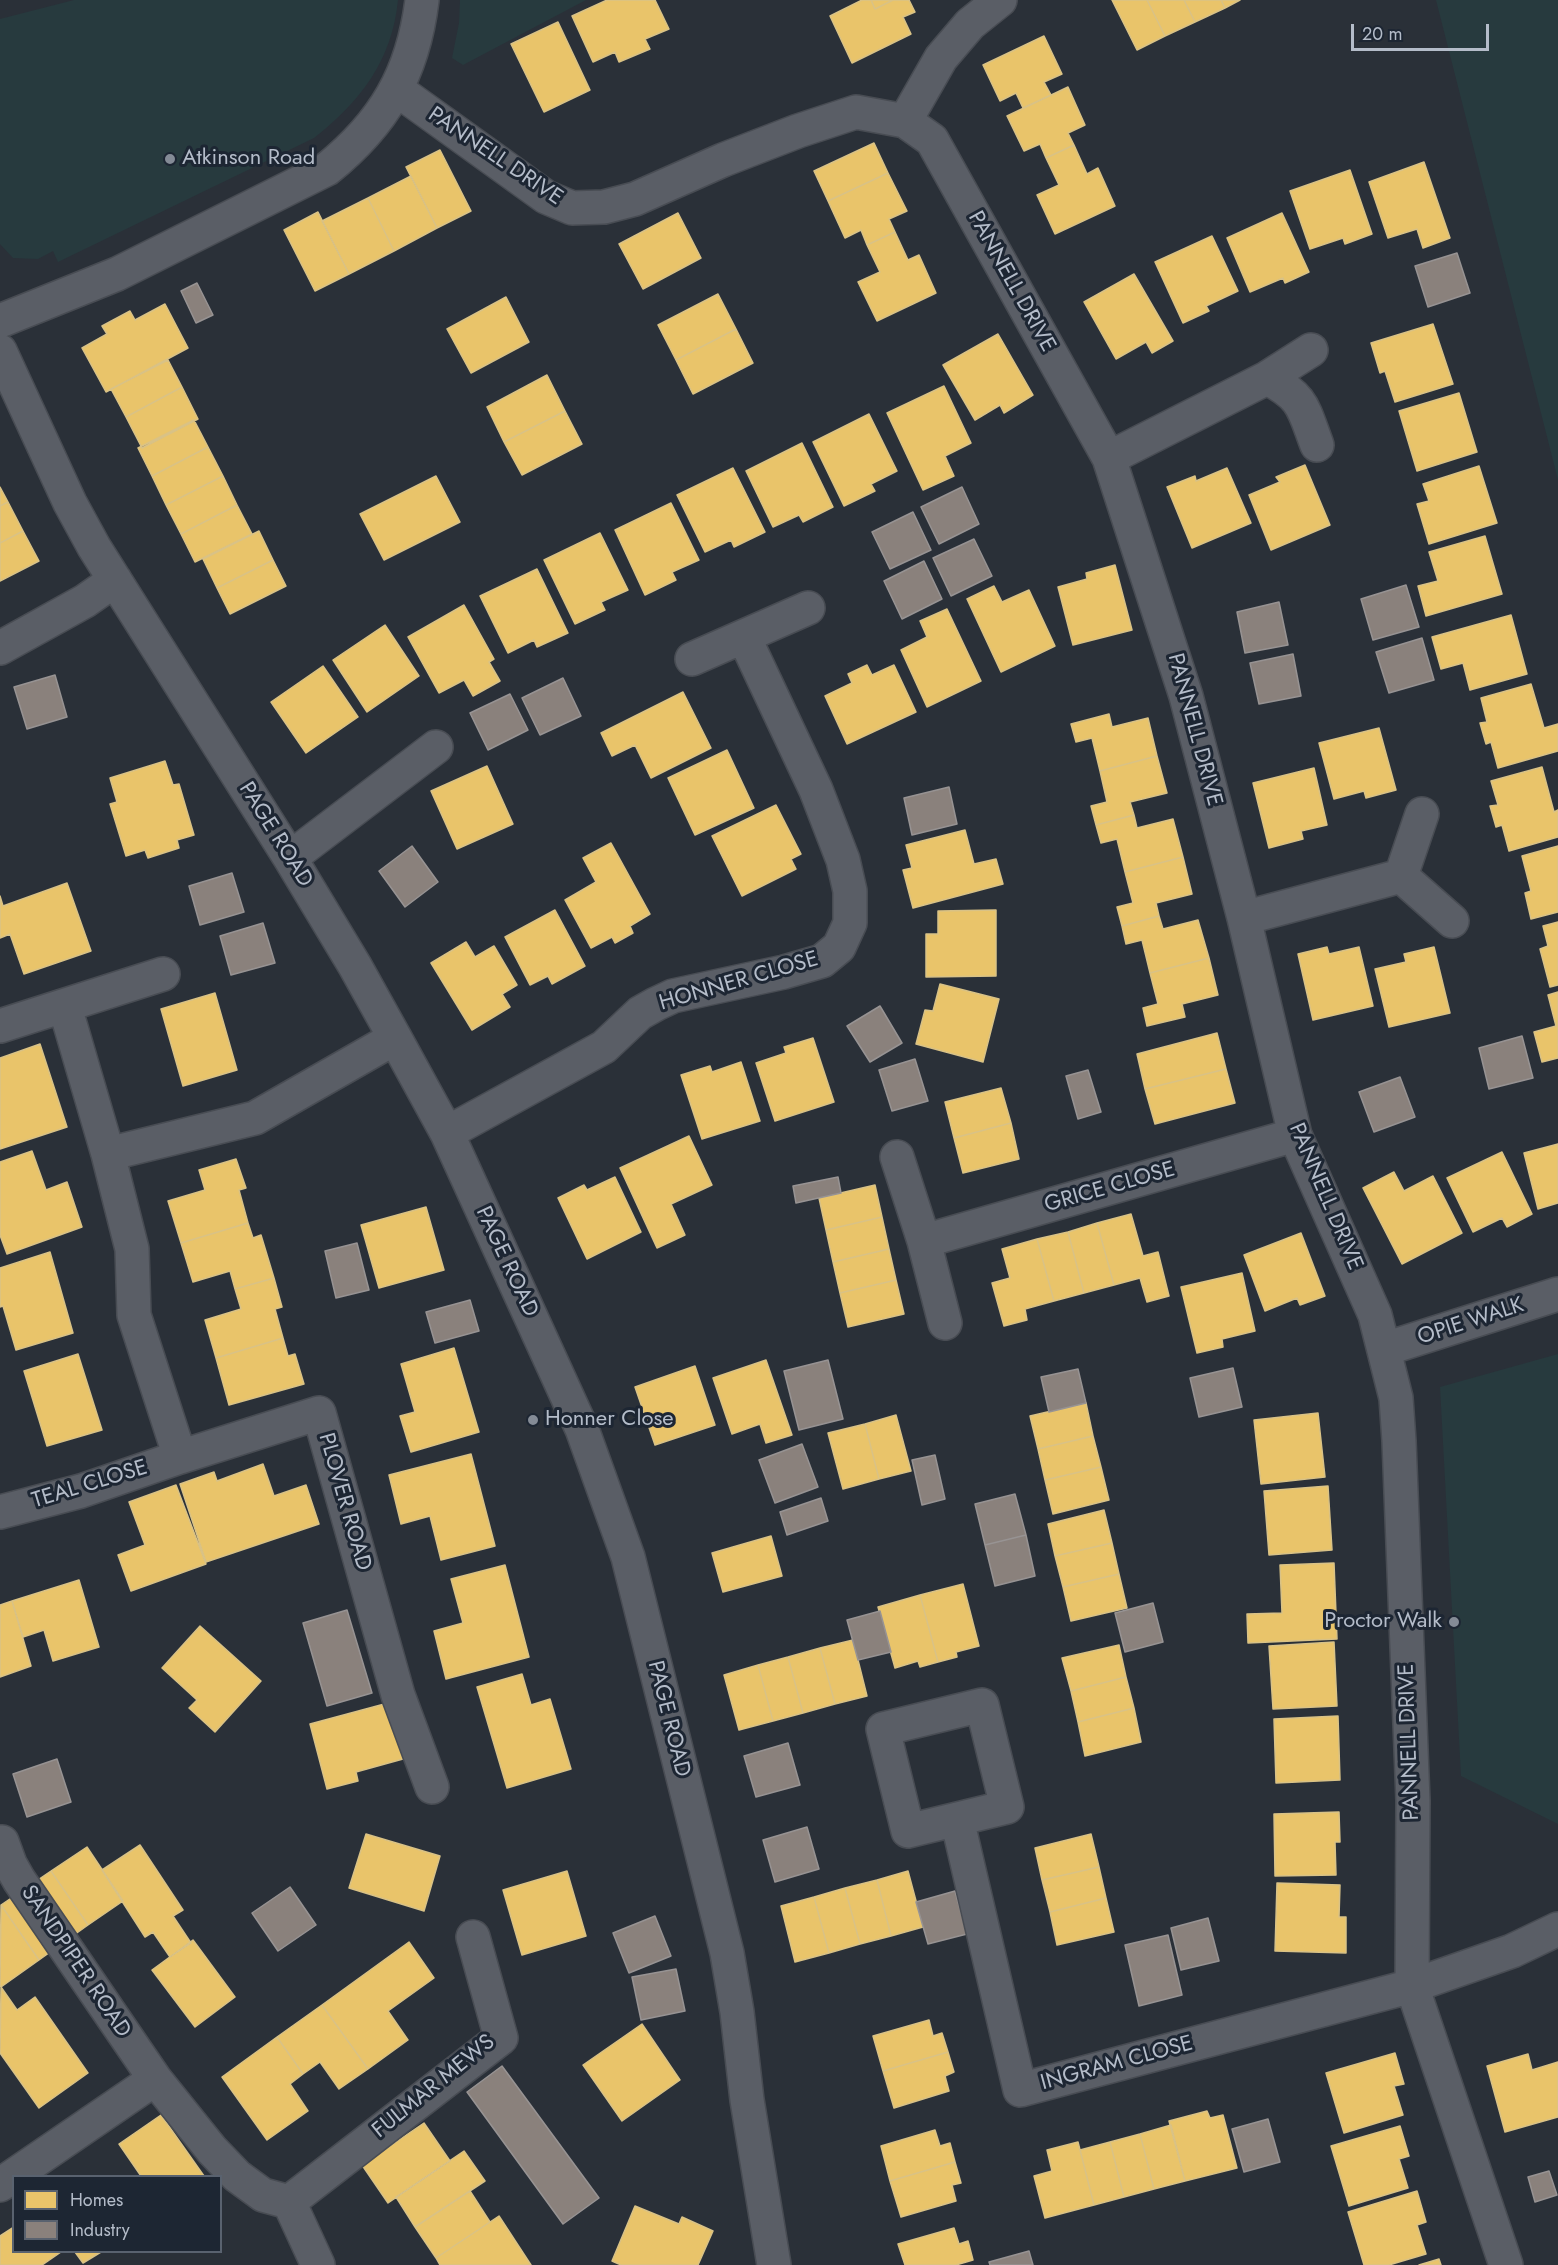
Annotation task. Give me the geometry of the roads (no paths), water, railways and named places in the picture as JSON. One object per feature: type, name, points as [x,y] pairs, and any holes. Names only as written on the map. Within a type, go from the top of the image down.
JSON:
[{"type":"street","points":[[0,321],[117,274],[327,169],[365,134],[396,89],[413,51],[422,0]]},
{"type":"street","points":[[905,121],[941,58],[970,24],[1000,0]]},
{"type":"street","name":"PANNELL DRIVE","points":[[396,89],[546,197],[572,208],[604,207],[635,198],[755,147],[856,112],[905,121],[932,140],[1109,458],[1186,696],[1244,918],[1295,1135],[1375,1315],[1396,1398],[1400,1441],[1413,1801],[1412,1986],[1506,2265]]},
{"type":"street","points":[[1109,458],[1267,378],[1311,350]]},
{"type":"street","name":"PAGE ROAD","points":[[0,351],[70,503],[115,580],[290,858],[355,966],[447,1133],[582,1429],[628,1557],[727,1953],[738,2012],[747,2100],[774,2265]]},
{"type":"street","points":[[1267,378],[1286,387],[1297,397],[1317,445]]},
{"type":"street","points":[[0,648],[85,601],[115,580]]},
{"type":"street","points":[[692,659],[808,608]]},
{"type":"street","name":"HONNER CLOSE","points":[[447,1133],[604,1047],[640,1013],[656,1004],[673,996],[784,972],[822,961],[839,947],[850,923],[850,891],[843,861],[816,790],[744,637]]},
{"type":"street","points":[[290,858],[436,747]]},
{"type":"street","points":[[1401,876],[1422,814]]},
{"type":"street","points":[[1244,918],[1401,876]]},
{"type":"street","points":[[1401,876],[1452,921]]},
{"type":"street","points":[[0,1026],[163,974]]},
{"type":"street","points":[[65,1007],[108,1154],[132,1249],[134,1315],[180,1457]]},
{"type":"street","points":[[108,1154],[255,1118],[395,1038]]},
{"type":"street","name":"GRICE CLOSE","points":[[924,1241],[1295,1135]]},
{"type":"street","points":[[897,1157],[924,1241],[945,1323]]},
{"type":"street","name":"OPIE WALK","points":[[1385,1349],[1558,1294]]},
{"type":"street","name":"PLOVER ROAD","points":[[180,1457],[319,1413],[398,1695],[432,1787]]},
{"type":"street","name":"TEAL CLOSE","points":[[0,1512],[81,1491],[180,1457]]},
{"type":"street","name":"INGRAM CLOSE","points":[[957,1819],[1020,2090],[1412,1986]]},
{"type":"street","name":"SANDPIPER ROAD","points":[[2,1842],[19,1880],[155,2079],[212,2150],[237,2176],[263,2195],[289,2202]]},
{"type":"street","points":[[1412,1986],[1512,1951],[1558,1929]]},
{"type":"street","name":"FULMAR MEWS","points":[[289,2202],[501,2038],[473,1937]]},
{"type":"street","points":[[15,2175],[155,2079]]},
{"type":"street","points":[[289,2202],[318,2265]]},
{"type":"place","name":"Atkinson Road","points":[[170,159]]},
{"type":"place","name":"Honner Close","points":[[533,1420]]},
{"type":"place","name":"Proctor Walk","points":[[1454,1622]]}]
